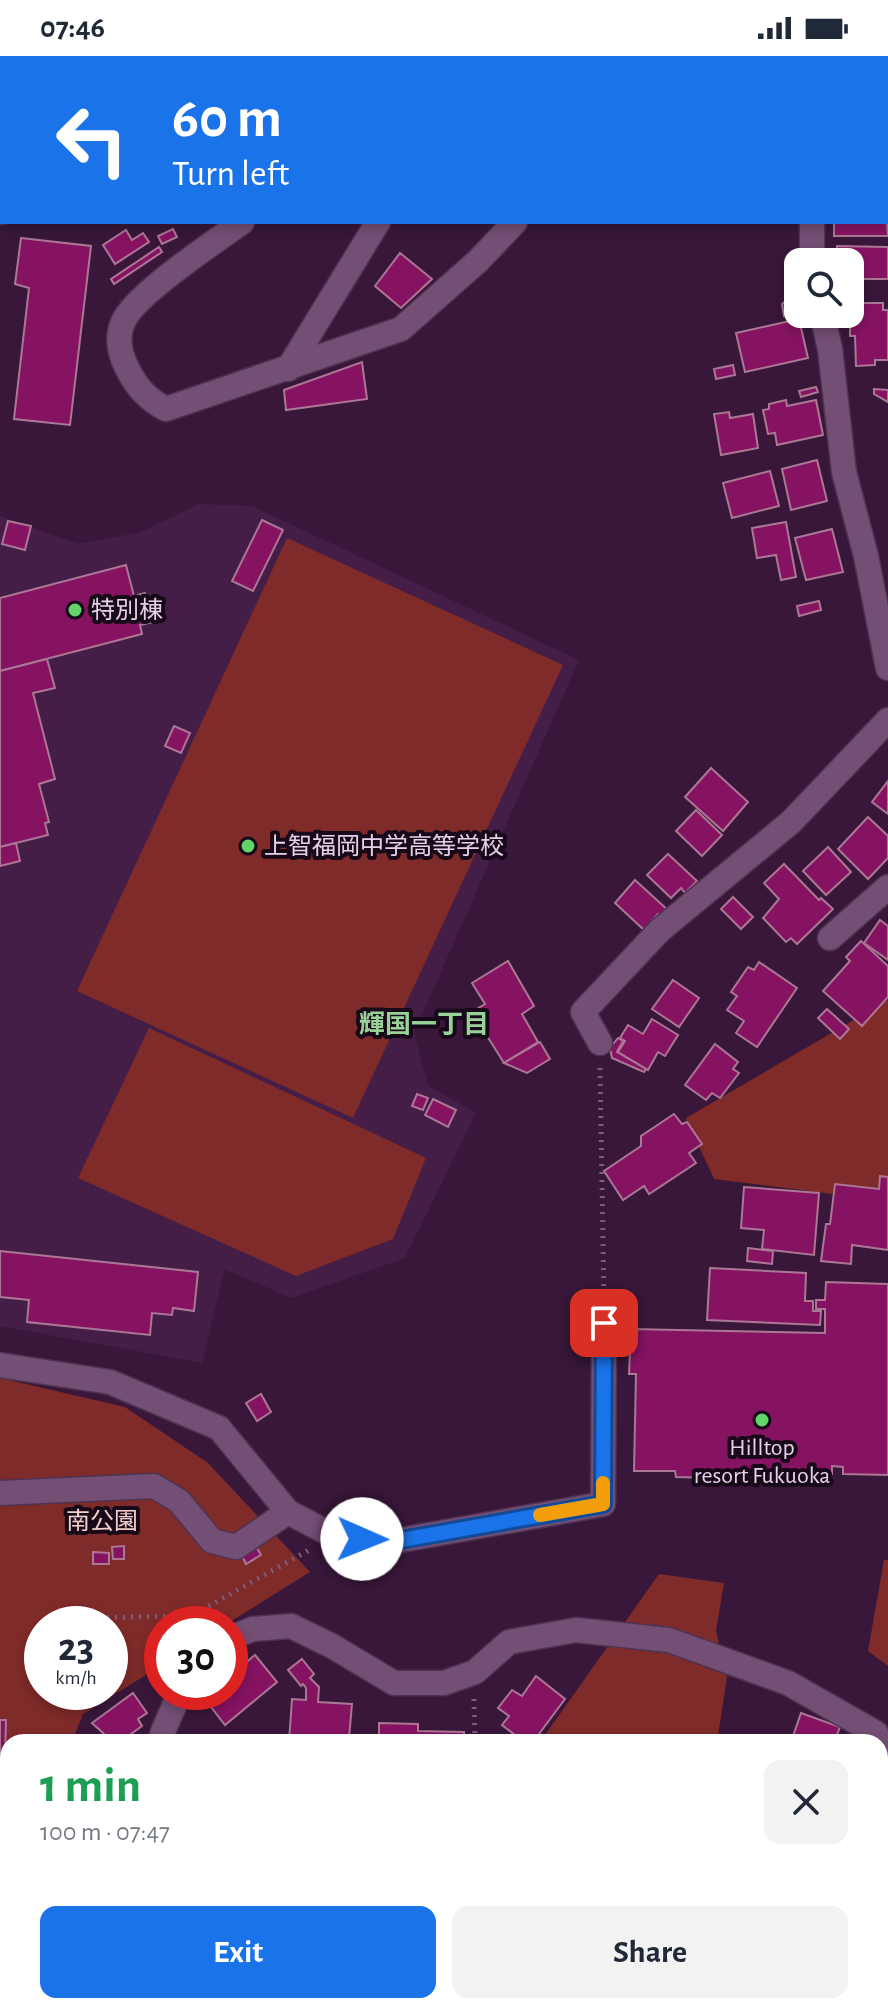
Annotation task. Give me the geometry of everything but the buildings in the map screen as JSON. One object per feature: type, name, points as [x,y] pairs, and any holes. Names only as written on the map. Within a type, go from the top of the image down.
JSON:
[{"type":"street","points":[[239,224],[151,290],[123,322],[119,352],[148,400],[166,409],[401,329],[478,261],[513,224]]},
{"type":"street","points":[[288,369],[377,224]]},
{"type":"street","points":[[812,224],[812,248]]},
{"type":"street","points":[[825,328],[844,472],[866,556],[888,668]]},
{"type":"street","points":[[600,1043],[583,1012],[660,930],[791,822],[888,720]]},
{"type":"street","points":[[830,938],[888,887]]},
{"type":"street","points":[[0,1365],[110,1382],[219,1428],[288,1512],[334,1536],[390,1542],[603,1504],[604,1323]]},
{"type":"street","points":[[0,1493],[154,1486],[179,1501],[212,1541],[236,1547],[288,1512]]},
{"type":"street","points":[[248,1631],[291,1626],[394,1683],[444,1683],[475,1672],[509,1642],[576,1630],[669,1640],[788,1683],[876,1734]]},
{"type":"street","points":[[162,1734],[172,1710]]},
{"type":"path","points":[[600,1043],[604,1323]]},
{"type":"path","points":[[128,1617],[191,1616],[334,1536]]},
{"type":"path","points":[[475,1672],[475,1734]]},
{"type":"shaded area","name":"上智福岡中学高等学校","points":[[199,504],[252,506],[579,660],[414,1033],[428,1085],[476,1113],[405,1258],[291,1298],[225,1269],[202,1363],[0,1326],[0,516],[78,544],[141,532]]},
{"type":"green space","points":[[287,538],[563,665],[353,1118],[77,991]]},
{"type":"green space","points":[[888,1000],[888,1201],[714,1179],[686,1118]]},
{"type":"green space","points":[[149,1028],[426,1158],[393,1239],[296,1276],[78,1178]]},
{"type":"green space","name":"南公園","points":[[0,1378],[125,1407],[208,1463],[310,1572],[248,1611],[248,1606],[144,1606],[144,1676],[128,1686],[128,1606],[24,1606],[24,1710],[89,1710],[83,1714],[75,1734],[0,1734]]},
{"type":"green space","points":[[884,1560],[888,1560],[888,1666],[868,1651]]},
{"type":"green space","points":[[659,1574],[724,1583],[716,1631],[727,1677],[718,1734],[546,1734]]},
{"type":"slow traffic","points":[[540,1515],[603,1504],[603,1483]]},
{"type":"place","name":"特別棟","points":[[75,610]]},
{"type":"place","name":"上智福岡中学高等学校","points":[[248,846]]},
{"type":"place","name":"Hilltop resort Fukuoka","points":[[762,1420]]},
{"type":"district","name":"輝国一丁目","points":[[424,1024]]},
{"type":"route","points":[[362,1539],[390,1542],[603,1504],[604,1323]]}]
